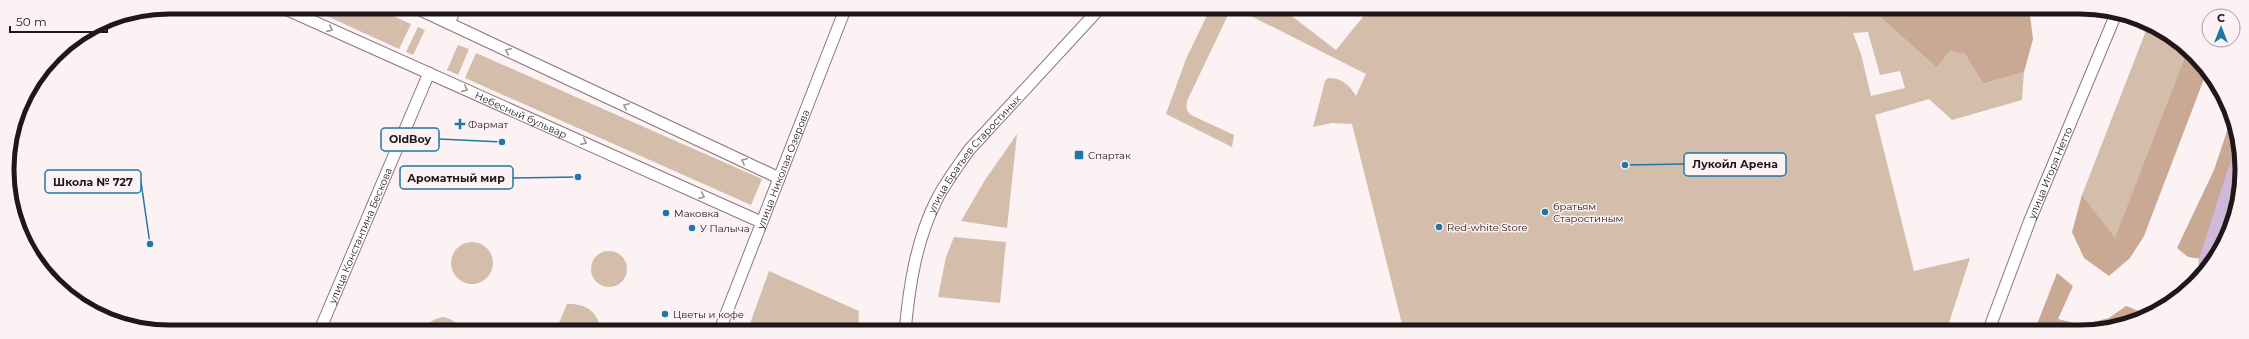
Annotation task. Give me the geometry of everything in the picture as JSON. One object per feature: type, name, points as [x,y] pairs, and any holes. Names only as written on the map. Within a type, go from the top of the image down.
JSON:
[{"type":"street","name":"Небесный бульвар","points":[[298,14],[761,222]]},
{"type":"street","points":[[429,14],[779,178]]},
{"type":"street","points":[[449,23],[453,14]]},
{"type":"street","name":"улица Николая Озерова","points":[[722,325],[843,14]]},
{"type":"street","name":"улица Братьев Старостиных","points":[[906,325],[908,296],[924,230],[936,201],[951,175],[974,144],[1095,14]]},
{"type":"street","name":"улица Игоря Нетто","points":[[1991,325],[2030,220],[2114,18]]},
{"type":"street","name":"улица Константина Бескова","points":[[322,325],[430,73]]},
{"type":"shaded area","points":[[322,14],[389,14],[411,24],[399,49]]},
{"type":"shaded area","points":[[1208,14],[1229,14],[1187,101],[1187,110],[1191,115],[1234,135],[1232,147],[1166,114],[1186,59]]},
{"type":"shaded area","points":[[1247,14],[1289,14],[1336,50],[1365,14],[1839,14],[1841,17],[1844,14],[1877,14],[1937,68],[1950,51],[1965,54],[1983,84],[2024,72],[2022,100],[1952,120],[1929,99],[1875,115],[1914,271],[1970,258],[1948,325],[1402,325],[1352,124],[1332,123],[1313,127],[1325,81],[1328,78],[1337,79],[1345,83],[1356,96],[1366,74]],"holes":[[[1868,32],[1880,75],[1900,71],[1905,88],[1871,96],[1861,54],[1853,33]]]},
{"type":"shaded area","points":[[1877,14],[2030,14],[2033,39],[2024,72],[1983,84],[1965,54],[1950,51],[1937,68]]},
{"type":"shaded area","points":[[418,27],[425,30],[413,55],[406,52]]},
{"type":"shaded area","points":[[2147,29],[2166,40],[2185,56],[2115,239],[2082,195]]},
{"type":"shaded area","points":[[458,45],[469,49],[458,75],[447,70]]},
{"type":"shaded area","points":[[476,53],[762,179],[751,205],[465,78]]},
{"type":"shaded area","points":[[2185,56],[2205,77],[2144,236],[2130,258],[2109,276],[2084,258],[2072,232],[2082,195],[2115,238]]},
{"type":"shaded area","points":[[2229,126],[2235,159],[2234,190],[2230,210],[2223,229],[2204,262],[2202,259],[2188,257],[2177,248],[2214,170]]},
{"type":"shaded area","points":[[1017,134],[1007,228],[961,221],[985,180]]},
{"type":"shaded area","points":[[954,237],[1006,242],[1000,303],[938,297],[946,257]]},
{"type":"shaded area","points":[[472,242],[487,248],[493,263],[487,278],[472,284],[457,278],[451,263],[457,248]]},
{"type":"shaded area","points":[[613,251],[622,256],[626,262],[626,276],[622,282],[613,287],[605,287],[596,282],[592,276],[591,265],[596,256],[602,252]]},
{"type":"shaded area","points":[[769,271],[859,311],[858,325],[750,325]]},
{"type":"shaded area","points":[[2057,273],[2073,286],[2058,319],[2082,325],[2037,325]]},
{"type":"shaded area","points":[[567,304],[574,304],[586,307],[590,310],[598,319],[600,325],[558,325]]},
{"type":"shaded area","points":[[2126,306],[2140,313],[2120,320],[2100,324],[2082,325],[2109,318]]},
{"type":"shaded area","points":[[443,317],[449,319],[457,325],[428,325],[436,319]]},
{"type":"waterway","points":[[2216,243],[2234,187]]},
{"type":"place","name":"Фармат","points":[[460,124]]},
{"type":"place","name":"OldBoy","points":[[502,142]]},
{"type":"place","name":"Спартак","points":[[1079,155]]},
{"type":"place","name":"Лукойл Арена","points":[[1625,165]]},
{"type":"place","name":"Ароматный мир","points":[[578,177]]},
{"type":"place","name":"братьям Старостиным","points":[[1545,212]]},
{"type":"place","name":"Маковка","points":[[666,213]]},
{"type":"place","name":"Red-white Store","points":[[1439,227]]},
{"type":"place","name":"У Палыча","points":[[692,228]]},
{"type":"place","name":"Школа № 727","points":[[150,244]]},
{"type":"place","name":"Цветы и кофе","points":[[665,314]]}]
